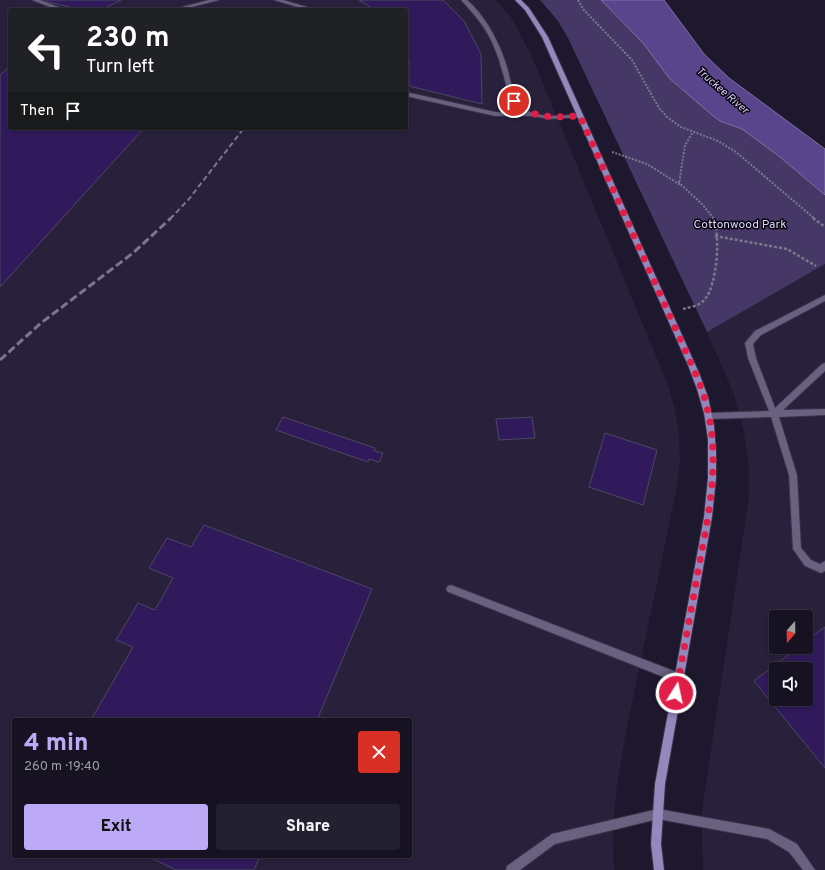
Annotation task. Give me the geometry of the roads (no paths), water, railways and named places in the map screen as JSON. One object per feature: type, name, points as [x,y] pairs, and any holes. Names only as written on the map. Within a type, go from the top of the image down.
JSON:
[{"type":"street","points":[[518,0],[530,14],[545,37],[698,381],[709,416],[713,446],[713,480],[708,517],[660,784],[656,844],[659,870]]},
{"type":"lane","points":[[35,0],[57,8]]},
{"type":"lane","points":[[182,8],[216,0]]},
{"type":"lane","points":[[277,0],[307,8]]},
{"type":"lane","points":[[464,0],[489,32],[504,65],[514,101],[520,109],[535,115]]},
{"type":"lane","points":[[408,94],[495,114],[535,115],[550,118],[580,116]]},
{"type":"lane","points":[[825,298],[758,334],[749,344],[752,358],[774,414],[793,475],[797,549],[808,563],[821,569],[825,565]]},
{"type":"lane","points":[[774,414],[825,366]]},
{"type":"lane","points":[[709,416],[825,412]]},
{"type":"lane","points":[[451,589],[679,678]]},
{"type":"lane","points":[[511,870],[552,839],[658,814],[769,834],[793,848],[810,870]]},
{"type":"water","name":"Truckee River","points":[[601,0],[664,0],[704,54],[729,78],[825,149],[825,195],[780,157],[742,129],[720,121],[712,115],[669,78],[643,43]]},
{"type":"railway","points":[[171,218],[189,199],[242,130]]},
{"type":"railway","points":[[0,360],[41,323],[133,253],[171,218]]},
{"type":"park label","name":"Cottonwood Park","points":[[740,224]]}]
